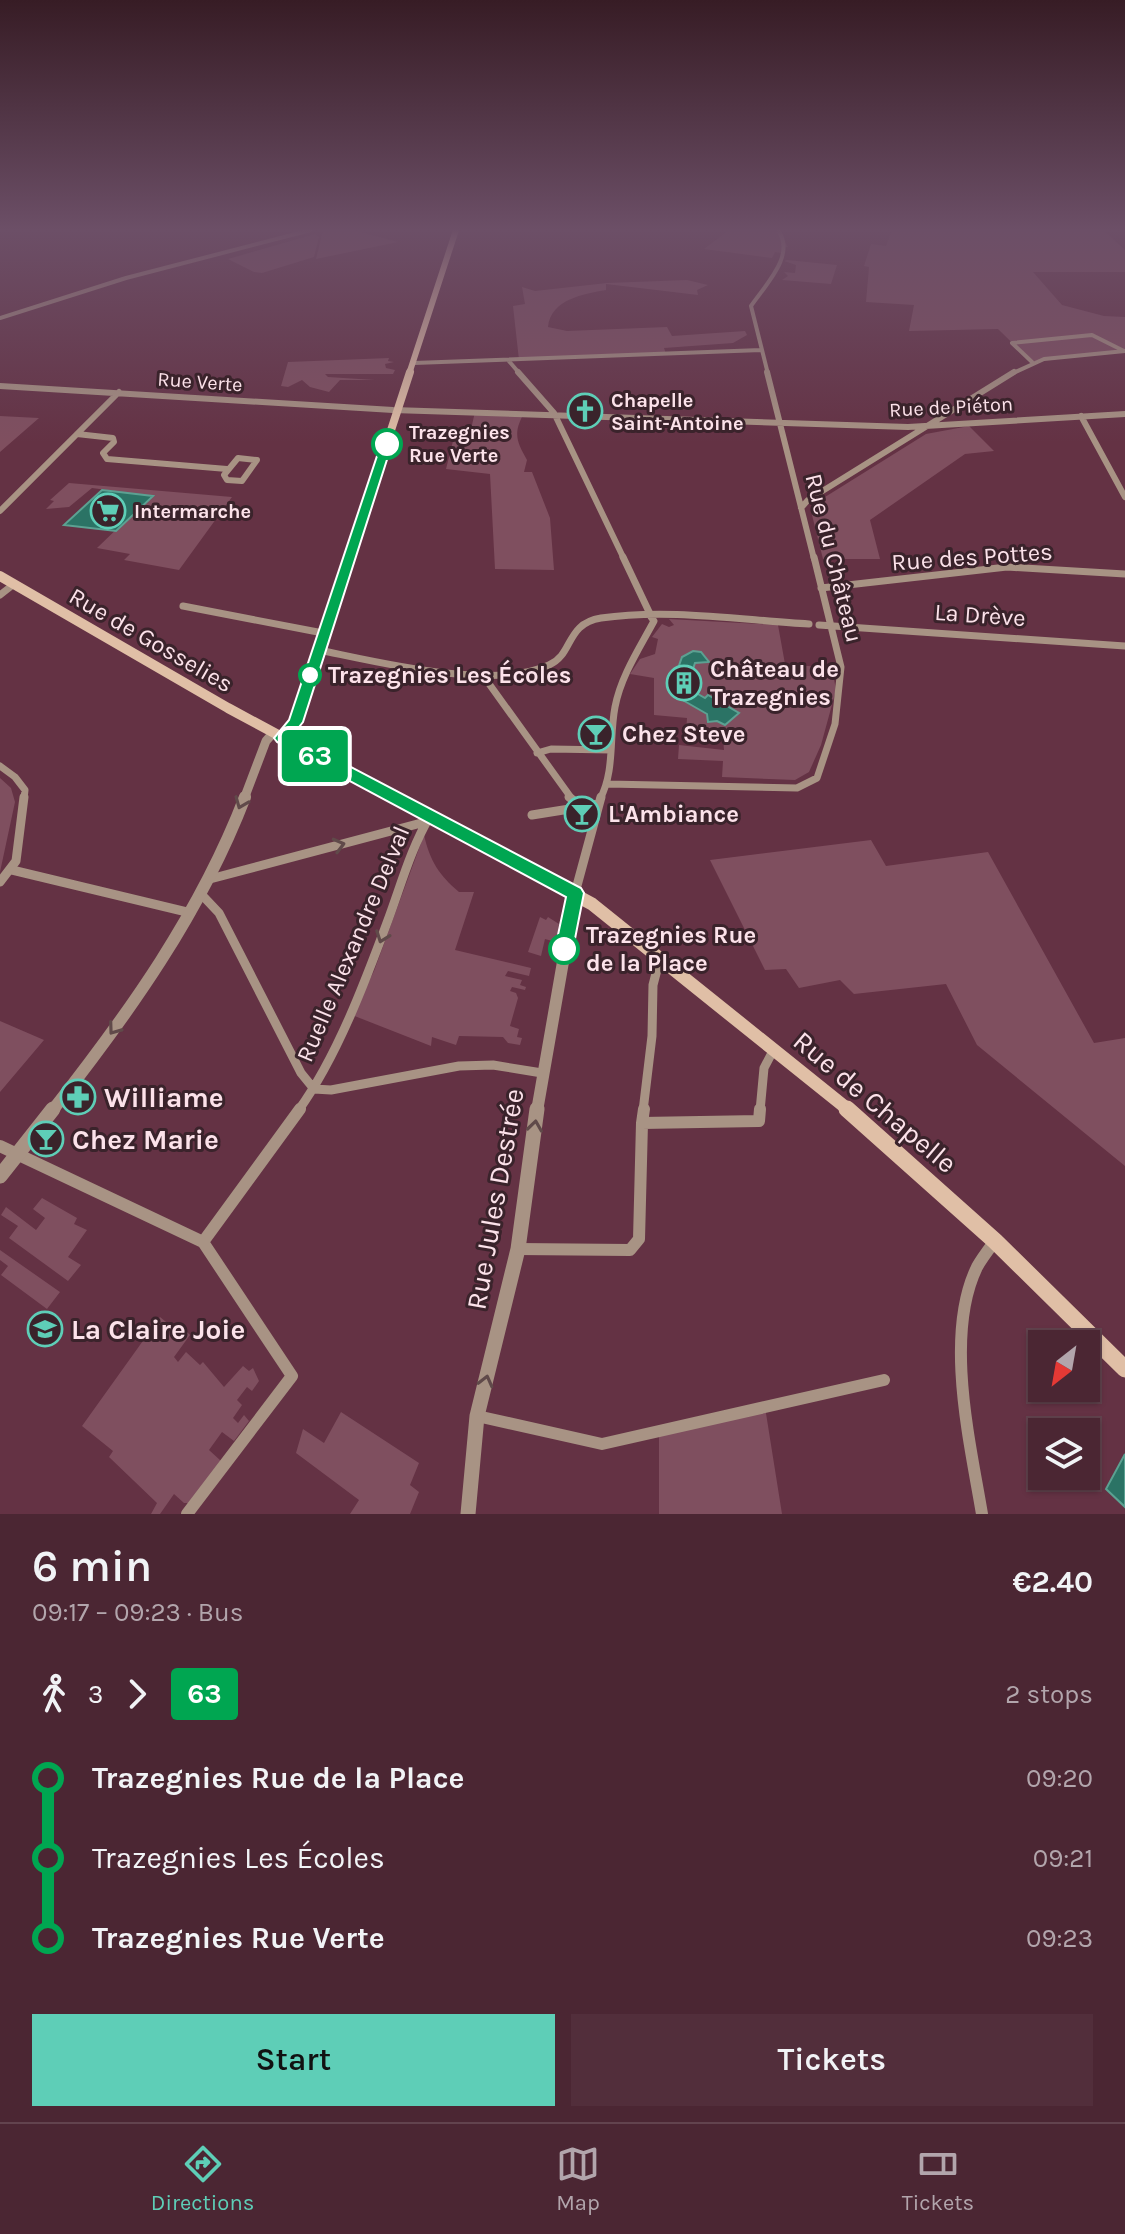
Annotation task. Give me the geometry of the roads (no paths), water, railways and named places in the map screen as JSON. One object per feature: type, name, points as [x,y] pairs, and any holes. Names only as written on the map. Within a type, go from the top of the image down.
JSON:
[{"type":"main road","points":[[277,735],[296,722],[434,301]]},
{"type":"main road","name":"Rue de Gosselies","points":[[0,576],[428,819]]},
{"type":"main road","name":"Rue de Chapelle","points":[[428,819],[575,893],[660,958],[865,1123],[995,1241],[1125,1369]]},
{"type":"street","points":[[0,318],[55,301]]},
{"type":"street","name":"Rue du Château","points":[[608,784],[797,788],[817,778],[829,748],[839,708],[841,667],[761,350],[751,306],[755,301]]},
{"type":"street","points":[[1032,362],[1012,343],[1092,335],[1125,351]]},
{"type":"street","points":[[414,363],[761,350]]},
{"type":"street","points":[[801,508],[808,500],[1032,362],[1125,351]]},
{"type":"street","points":[[508,360],[554,413],[646,611],[654,621],[622,681],[615,708],[608,784],[598,804],[575,893]]},
{"type":"street","name":"Rue Verte","points":[[0,386],[398,411],[554,413]]},
{"type":"street","points":[[0,511],[119,392]]},
{"type":"street","name":"Rue de Piéton","points":[[554,413],[927,426],[1125,414]]},
{"type":"street","points":[[1081,416],[1125,497]]},
{"type":"street","points":[[77,434],[113,438],[114,442],[103,453],[107,459],[227,469],[238,458],[257,460],[242,481],[227,480],[224,475],[227,469]]},
{"type":"street","name":"Rue des Pottes","points":[[821,588],[1007,567],[1125,574]]},
{"type":"street","points":[[0,595],[14,584]]},
{"type":"street","points":[[183,606],[323,633]]},
{"type":"street","points":[[319,650],[430,670],[482,674],[549,665],[556,660],[579,625],[590,620],[641,614],[651,617],[809,624]]},
{"type":"street","name":"La Drève","points":[[819,625],[1125,646]]},
{"type":"street","points":[[482,674],[570,798],[582,807]]},
{"type":"street","points":[[0,1176],[83,1073],[139,995],[191,913],[210,879],[266,741],[277,735]]},
{"type":"street","points":[[537,753],[551,749],[611,750]]},
{"type":"street","points":[[0,766],[15,777],[25,790],[16,861],[0,882]]},
{"type":"street","points":[[532,815],[598,804]]},
{"type":"street","points":[[210,879],[428,819]]},
{"type":"street","name":"Ruelle Alexandre Delval","points":[[203,1242],[314,1089],[371,966],[428,819]]},
{"type":"street","points":[[12,870],[191,913]]},
{"type":"street","name":"Rue Jules Destrée","points":[[468,1514],[477,1416],[518,1249],[542,1073],[575,893]]},
{"type":"street","points":[[202,895],[219,913],[301,1073],[314,1089],[331,1090],[459,1066],[493,1065],[542,1073]]},
{"type":"street","points":[[518,1249],[630,1250],[639,1239],[642,1123],[652,1036],[653,985],[660,958]]},
{"type":"street","points":[[642,1123],[759,1121],[764,1068],[774,1049]]},
{"type":"street","points":[[0,1146],[203,1242],[292,1376],[187,1514]]},
{"type":"street","points":[[982,1514],[962,1377],[962,1327],[971,1287],[995,1241]]},
{"type":"street","points":[[477,1416],[602,1444],[884,1380]]},
{"type":"place","name":"Chapelle Saint-Antoine","points":[[585,411]]},
{"type":"place","name":"Trazegnies Rue Verte","points":[[387,444]]},
{"type":"place","name":"Intermarche","points":[[108,511]]},
{"type":"place","name":"Trazegnies Les Écoles","points":[[310,675]]},
{"type":"place","name":"Château de Trazegnies","points":[[684,683]]},
{"type":"place","name":"Chez Steve","points":[[596,734]]},
{"type":"place","name":"L'Ambiance","points":[[582,814]]},
{"type":"place","name":"Trazegnies Rue de la Place","points":[[564,949]]},
{"type":"place","name":"Williame","points":[[78,1097]]},
{"type":"place","name":"Chez Marie","points":[[46,1139]]},
{"type":"place","name":"La Claire Joie","points":[[45,1329]]}]
